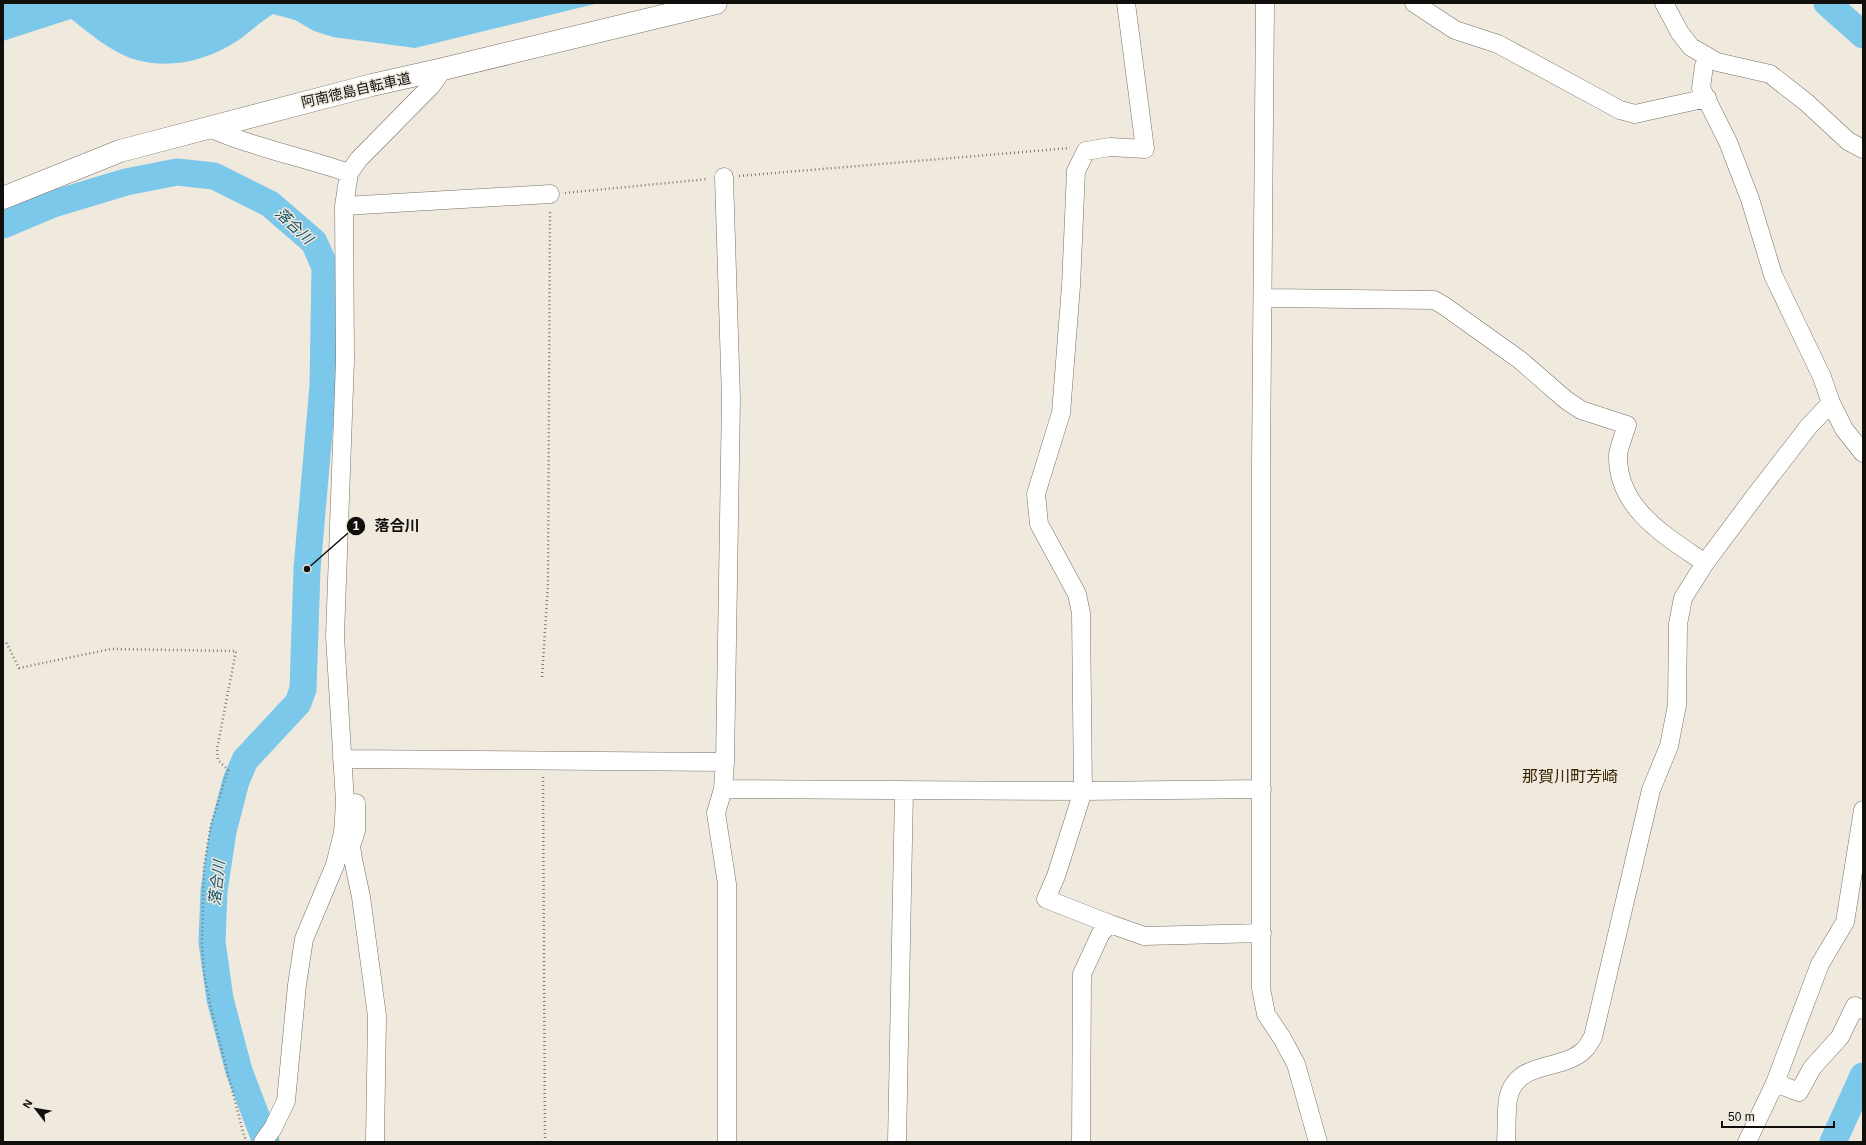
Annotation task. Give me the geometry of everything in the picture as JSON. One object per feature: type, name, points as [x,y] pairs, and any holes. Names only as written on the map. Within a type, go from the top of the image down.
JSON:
[{"type":"main road","name":"阿南徳島自転車道","points":[[3,198],[120,151],[207,127],[365,87],[716,3]]},
{"type":"street","points":[[1126,3],[1145,149],[1110,147],[1086,151],[1076,171],[1071,286],[1061,413],[1036,494],[1039,524],[1077,594],[1081,613],[1083,791],[1056,876],[1046,900],[1144,936],[1262,933]]},
{"type":"street","points":[[1250,14],[1266,3]]},
{"type":"street","points":[[1266,3],[1263,298],[1261,988],[1266,1014],[1282,1038],[1296,1064],[1318,1142]]},
{"type":"street","points":[[1414,3],[1455,30],[1498,44],[1620,110],[1635,114],[1707,98]]},
{"type":"street","points":[[1664,3],[1680,33],[1704,68],[1701,88],[1728,142],[1750,199],[1773,275],[1822,377],[1831,403],[1844,428],[1863,453]]},
{"type":"street","points":[[1704,68],[1717,62],[1770,74],[1807,103],[1848,141],[1863,149]]},
{"type":"street","points":[[375,1142],[377,1016],[361,897],[352,852],[357,812],[348,759],[335,636],[345,360],[344,206],[349,172],[359,159],[431,86],[444,69]]},
{"type":"street","points":[[207,127],[228,136],[349,172]]},
{"type":"street","points":[[724,177],[731,399],[725,762],[723,789],[716,813],[726,884],[727,1142]]},
{"type":"street","points":[[344,206],[550,194]]},
{"type":"street","points":[[1263,298],[1434,300],[1443,305],[1520,360],[1566,400],[1581,410],[1627,425],[1618,453],[1619,473],[1630,500],[1648,523],[1705,563]]},
{"type":"street","points":[[1506,1142],[1508,1098],[1517,1081],[1531,1070],[1569,1059],[1584,1050],[1593,1037],[1651,790],[1669,746],[1677,705],[1678,624],[1684,598],[1705,563],[1808,426],[1831,403]]},
{"type":"street","points":[[348,759],[725,762]]},
{"type":"street","points":[[268,1135],[286,1101],[297,985],[304,939],[335,865],[343,833],[348,759]]},
{"type":"street","points":[[723,789],[1083,791],[1262,789]]},
{"type":"street","points":[[898,1142],[904,791]]},
{"type":"street","points":[[1747,1142],[1775,1083],[1820,964],[1845,922],[1863,810]]},
{"type":"street","points":[[1081,1142],[1082,974],[1101,933],[1110,924]]},
{"type":"street","points":[[1775,1083],[1799,1092],[1812,1068],[1840,1037],[1855,1006],[1863,1010]]},
{"type":"path","points":[[542,677],[548,584],[550,194],[724,177],[1076,148],[1086,151]]},
{"type":"path","points":[[3,642],[6,642],[19,668],[111,650],[236,650],[217,749],[218,760],[228,770],[211,825],[204,866],[202,943],[204,973],[210,1004],[244,1136],[248,1142]]},
{"type":"path","points":[[543,770],[545,1142]]},
{"type":"water","points":[[3,3],[599,3],[415,48],[333,37],[314,31],[295,20],[273,14],[237,41],[215,53],[191,61],[166,64],[141,61],[122,54],[95,38],[71,19],[3,41]]},
{"type":"waterway","points":[[1827,3],[1863,35]]},
{"type":"waterway","name":"落合川","points":[[3,225],[53,204],[126,182],[177,172],[214,176],[270,204],[314,242],[325,267],[323,386],[307,569],[303,689],[298,703],[245,760],[236,781],[223,831],[214,891],[212,942],[220,999],[239,1071],[266,1142]]},
{"type":"waterway","points":[[1833,1142],[1863,1076]]},
{"type":"place","name":"落合川","points":[[307,569]]},
{"type":"district","name":"那賀川町芳崎","points":[[1570,776]]}]
